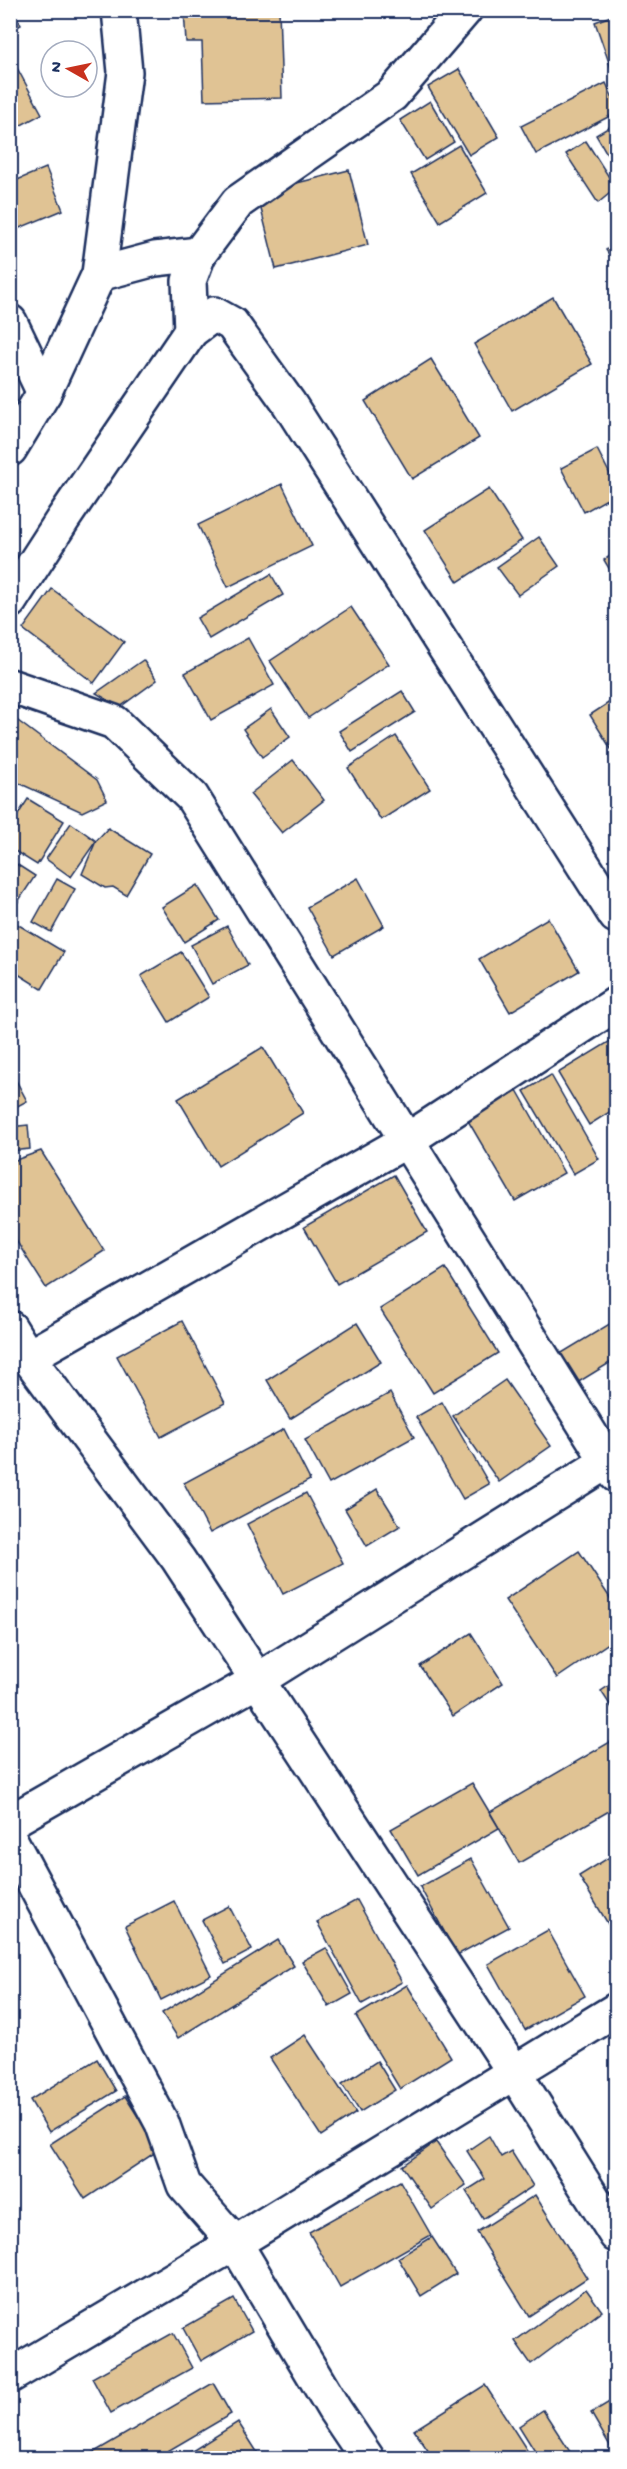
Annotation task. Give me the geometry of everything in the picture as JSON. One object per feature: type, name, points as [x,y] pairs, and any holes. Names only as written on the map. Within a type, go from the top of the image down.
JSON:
[{"type":"street","points":[[10,449],[44,393],[99,274],[125,72],[119,10]]},
{"type":"street","points":[[191,331],[189,281],[199,255],[238,202],[392,94],[465,10]]},
{"type":"street","points":[[99,274],[155,259],[199,255]]},
{"type":"street","points":[[10,601],[191,331],[214,314],[232,324],[288,402],[616,916]]},
{"type":"street","points":[[10,322],[44,393]]},
{"type":"street","points":[[10,686],[114,722],[192,797],[406,1141],[614,1464],[258,1680],[10,1822]]},
{"type":"street","points":[[28,1357],[406,1141],[616,1004]]},
{"type":"street","points":[[10,1328],[28,1357],[178,1559],[514,2072],[616,2235]]},
{"type":"street","points":[[10,1839],[162,2123],[184,2185],[235,2242],[334,2409],[368,2458]]},
{"type":"street","points":[[10,2376],[616,2010]]},
{"type":"building","points":[[10,10],[13,10],[21,25],[10,31]]},
{"type":"building","points":[[184,10],[279,10],[282,98],[204,100],[202,42],[186,42]]},
{"type":"building","points":[[616,14],[616,77],[614,77],[595,22]]},
{"type":"building","points":[[10,55],[42,114],[10,131]]},
{"type":"building","points":[[459,69],[499,137],[469,155],[428,87]]},
{"type":"building","points":[[606,83],[616,105],[616,113],[536,154],[521,126]]},
{"type":"building","points":[[430,101],[454,142],[425,160],[400,120]]},
{"type":"building","points":[[616,123],[616,169],[596,135]]},
{"type":"building","points":[[586,141],[616,188],[598,203],[566,154]]},
{"type":"building","points":[[459,145],[487,193],[440,222],[411,174]]},
{"type":"building","points":[[46,168],[63,210],[10,232],[10,183]]},
{"type":"building","points":[[349,170],[368,245],[276,269],[257,193]]},
{"type":"building","points":[[616,243],[616,265],[606,250]]},
{"type":"building","points":[[553,297],[592,364],[512,411],[474,344]]},
{"type":"building","points":[[431,359],[479,438],[412,479],[365,401]]},
{"type":"building","points":[[597,449],[616,486],[616,494],[584,512],[561,468]]},
{"type":"building","points":[[282,484],[312,546],[228,587],[198,525]]},
{"type":"building","points":[[489,489],[522,540],[458,582],[425,530]]},
{"type":"building","points":[[539,537],[559,566],[518,595],[497,567]]},
{"type":"building","points":[[616,552],[616,580],[604,560]]},
{"type":"building","points":[[271,574],[283,595],[209,639],[197,618]]},
{"type":"building","points":[[52,589],[124,642],[94,683],[23,629]]},
{"type":"building","points":[[351,607],[389,664],[308,718],[270,661]]},
{"type":"building","points":[[248,638],[274,685],[211,720],[185,673]]},
{"type":"building","points":[[143,660],[157,680],[120,707],[96,693]]},
{"type":"building","points":[[402,691],[415,712],[352,752],[339,731]]},
{"type":"building","points":[[616,698],[616,757],[590,715]]},
{"type":"building","points":[[271,709],[290,737],[262,757],[243,729]]},
{"type":"building","points":[[10,715],[97,780],[107,800],[82,812],[10,779]]},
{"type":"building","points":[[396,736],[430,789],[381,820],[348,768]]},
{"type":"building","points":[[293,760],[324,800],[282,833],[250,794]]},
{"type":"building","points":[[28,799],[64,821],[37,865],[10,848],[10,827]]},
{"type":"building","points":[[71,823],[96,841],[71,877],[46,859]]},
{"type":"building","points":[[108,828],[150,854],[126,895],[113,887],[105,888],[82,874],[96,841]]},
{"type":"building","points":[[10,860],[35,876],[10,914]]},
{"type":"building","points":[[358,878],[384,926],[334,955],[307,907]]},
{"type":"building","points":[[57,879],[75,889],[51,932],[33,922]]},
{"type":"building","points":[[197,885],[219,920],[184,942],[162,907]]},
{"type":"building","points":[[548,918],[579,971],[510,1012],[479,959]]},
{"type":"building","points":[[17,924],[64,952],[42,989],[10,969],[10,935]]},
{"type":"building","points":[[227,926],[248,965],[212,984],[191,945]]},
{"type":"building","points":[[181,952],[209,997],[169,1022],[141,976]]},
{"type":"building","points":[[612,1040],[616,1048],[616,1108],[589,1125],[558,1073]]},
{"type":"building","points":[[263,1047],[303,1113],[218,1166],[178,1099]]},
{"type":"building","points":[[10,1069],[27,1101],[10,1110]]},
{"type":"building","points":[[551,1075],[599,1159],[573,1174],[524,1091]]},
{"type":"building","points":[[517,1090],[564,1173],[515,1201],[467,1119]]},
{"type":"building","points":[[28,1125],[30,1149],[10,1151],[10,1127]]},
{"type":"building","points":[[41,1151],[104,1251],[46,1288],[10,1231],[10,1162]]},
{"type":"building","points":[[394,1175],[427,1232],[337,1284],[304,1227]]},
{"type":"building","points":[[445,1268],[498,1353],[433,1393],[380,1309]]},
{"type":"building","points":[[616,1320],[616,1359],[577,1383],[560,1354]]},
{"type":"building","points":[[182,1321],[225,1403],[161,1437],[117,1356]]},
{"type":"building","points":[[357,1323],[381,1362],[290,1419],[267,1380]]},
{"type":"building","points":[[505,1380],[551,1446],[499,1482],[453,1416]]},
{"type":"building","points":[[390,1393],[414,1437],[329,1484],[305,1440]]},
{"type":"building","points":[[442,1402],[489,1484],[463,1499],[416,1417]]},
{"type":"building","points":[[284,1429],[310,1480],[210,1533],[184,1483]]},
{"type":"building","points":[[377,1489],[400,1526],[367,1546],[345,1509]]},
{"type":"building","points":[[306,1493],[343,1563],[283,1594],[247,1524]]},
{"type":"building","points":[[579,1551],[616,1607],[616,1638],[557,1678],[505,1600]]},
{"type":"building","points":[[471,1633],[503,1683],[453,1716],[420,1666]]},
{"type":"building","points":[[616,1681],[616,1714],[601,1691]]},
{"type":"building","points":[[610,1742],[616,1753],[616,1807],[519,1863],[490,1812]]},
{"type":"building","points":[[472,1783],[499,1828],[418,1875],[391,1829]]},
{"type":"building","points":[[616,1853],[616,1937],[579,1876]]},
{"type":"building","points":[[471,1859],[509,1927],[457,1955],[420,1887]]},
{"type":"building","points":[[357,1900],[402,1982],[362,2004],[317,1922]]},
{"type":"building","points":[[174,1901],[211,1975],[161,2000],[125,1926]]},
{"type":"building","points":[[229,1906],[252,1950],[225,1964],[202,1920]]},
{"type":"building","points":[[548,1930],[585,1996],[525,2030],[488,1964]]},
{"type":"building","points":[[278,1940],[294,1966],[178,2038],[162,2013]]},
{"type":"building","points":[[326,1948],[352,1994],[329,2007],[302,1961]]},
{"type":"building","points":[[407,1985],[451,2057],[400,2089],[356,2016]]},
{"type":"building","points":[[305,2035],[356,2113],[321,2136],[270,2058]]},
{"type":"building","points":[[97,2059],[116,2091],[49,2132],[30,2100]]},
{"type":"building","points":[[377,2061],[395,2090],[360,2112],[342,2084]]},
{"type":"building","points":[[125,2096],[159,2150],[85,2199],[50,2144]]},
{"type":"building","points":[[489,2136],[501,2157],[511,2151],[533,2186],[483,2219],[466,2191],[485,2179],[467,2151]]},
{"type":"building","points":[[436,2142],[466,2185],[432,2209],[402,2166]]},
{"type":"building","points":[[400,2181],[431,2235],[340,2287],[309,2232]]},
{"type":"building","points":[[535,2195],[587,2278],[529,2316],[477,2232]]},
{"type":"building","points":[[432,2237],[456,2274],[421,2296],[398,2258]]},
{"type":"building","points":[[586,2289],[602,2311],[531,2364],[515,2341]]},
{"type":"building","points":[[234,2299],[252,2331],[201,2361],[183,2328]]},
{"type":"building","points":[[173,2333],[192,2368],[111,2413],[92,2378]]},
{"type":"building","points":[[213,2383],[231,2414],[156,2458],[84,2458]]},
{"type":"building","points":[[485,2385],[532,2458],[433,2458],[414,2430]]},
{"type":"building","points":[[616,2398],[616,2456],[591,2413]]},
{"type":"building","points":[[543,2410],[574,2458],[539,2458],[519,2426]]},
{"type":"building","points":[[238,2422],[261,2458],[181,2458]]}]
